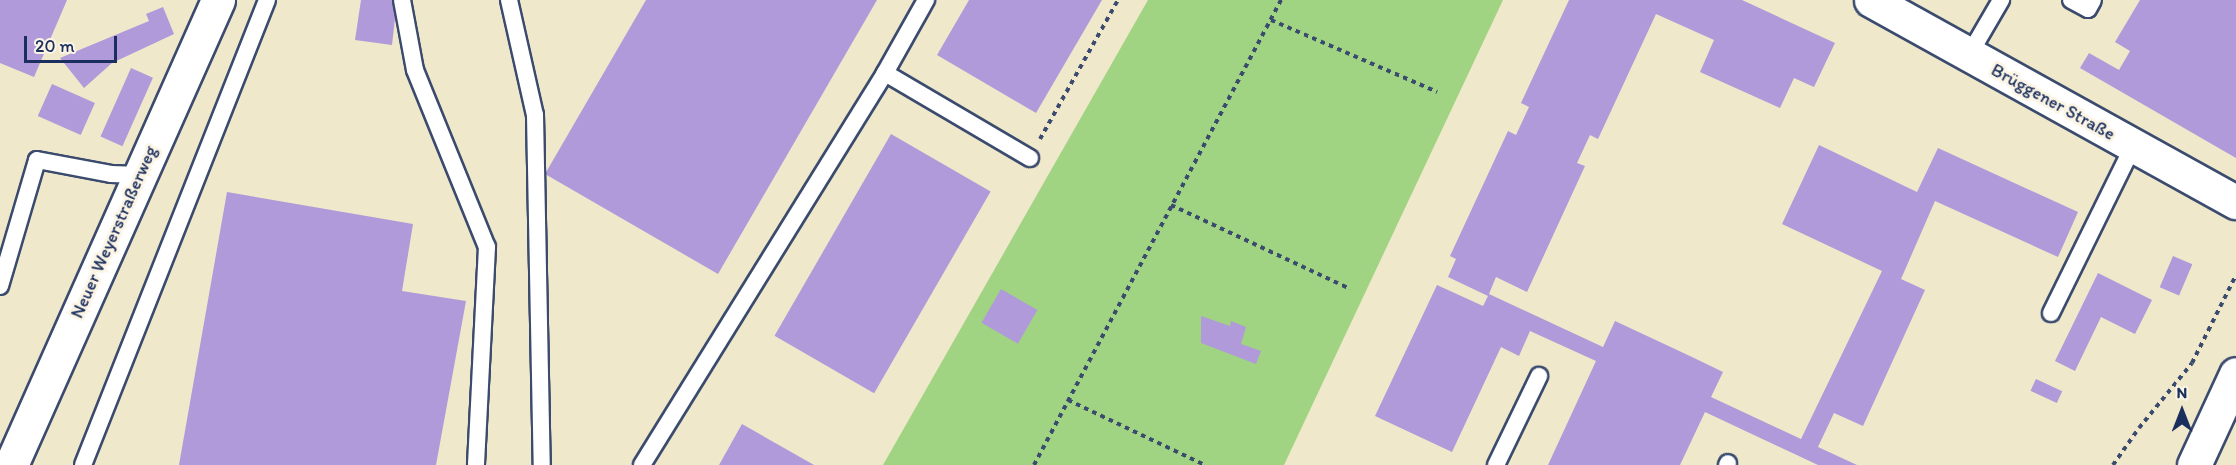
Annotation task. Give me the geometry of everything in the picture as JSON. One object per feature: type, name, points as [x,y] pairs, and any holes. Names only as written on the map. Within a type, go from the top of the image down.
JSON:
[{"type":"street","name":"Neuer Weyerstraßerweg","points":[[11,465],[218,0]]},
{"type":"street","name":"Brüggener Straße","points":[[1871,0],[2236,202]]},
{"type":"street","points":[[2194,465],[2236,374]]},
{"type":"lane","points":[[83,465],[267,0]]},
{"type":"lane","points":[[402,0],[415,70],[487,247],[476,465]]},
{"type":"lane","points":[[509,0],[536,115],[542,465]]},
{"type":"lane","points":[[642,465],[885,73],[926,0]]},
{"type":"lane","points":[[1969,55],[2001,0]]},
{"type":"lane","points":[[2071,0],[2088,9],[2093,0]]},
{"type":"lane","points":[[885,73],[1030,158]]},
{"type":"lane","points":[[2051,313],[2133,146]]},
{"type":"lane","points":[[0,286],[37,160],[111,174],[140,175]]},
{"type":"lane","points":[[1496,465],[1539,376]]},
{"type":"path","points":[[1030,158],[1118,0]]},
{"type":"path","points":[[1034,465],[1170,205],[1281,0]]},
{"type":"path","points":[[1271,20],[1437,92]]},
{"type":"path","points":[[1170,205],[1350,289]]},
{"type":"path","points":[[2114,465],[2139,428],[2192,363],[2236,275]]},
{"type":"path","points":[[1068,400],[1205,465]]},
{"type":"green space","points":[[1148,0],[1503,0],[1284,465],[883,465]]},
{"type":"building","points":[[0,0],[67,0],[34,77],[0,63]]},
{"type":"building","points":[[361,0],[397,0],[392,45],[355,40]]},
{"type":"building","points":[[646,0],[877,0],[718,274],[545,174]]},
{"type":"building","points":[[969,0],[1102,0],[1036,113],[937,55]]},
{"type":"building","points":[[1569,0],[1742,0],[1835,43],[1814,87],[1794,78],[1780,108],[1700,72],[1714,40],[1656,14],[1598,139],[1590,135],[1577,163],[1585,166],[1527,292],[1496,277],[1489,294],[1603,347],[1615,321],[1723,372],[1711,397],[1801,439],[1882,271],[1782,224],[1819,145],[1917,192],[1938,148],[2078,212],[2058,257],[1935,201],[1901,279],[1925,290],[1863,426],[1834,413],[1818,447],[1857,465],[1818,465],[1705,412],[1680,465],[1548,465],[1596,361],[1530,331],[1519,356],[1501,347],[1452,452],[1375,416],[1437,285],[1483,306],[1488,296],[1448,277],[1456,259],[1450,256],[1508,131],[1516,135],[1529,107],[1521,103]]},
{"type":"building","points":[[2140,0],[2236,0],[2236,158],[2080,68],[2089,53],[2119,70],[2130,51],[2115,42]]},
{"type":"building","points":[[163,7],[174,34],[112,63],[84,88],[60,58],[149,21],[146,14]]},
{"type":"building","points":[[131,68],[153,78],[122,146],[100,137]]},
{"type":"building","points":[[52,84],[95,103],[81,135],[38,116]]},
{"type":"building","points":[[891,134],[991,192],[874,393],[774,336]]},
{"type":"building","points":[[227,192],[413,224],[402,291],[466,301],[436,465],[179,465]]},
{"type":"building","points":[[2173,256],[2192,264],[2179,296],[2160,287]]},
{"type":"building","points":[[2098,273],[2152,300],[2135,334],[2101,317],[2075,371],[2055,361]]},
{"type":"building","points":[[1001,289],[1037,310],[1018,344],[982,323]]},
{"type":"building","points":[[1201,316],[1230,326],[1231,321],[1246,327],[1241,344],[1261,351],[1256,364],[1201,343]]},
{"type":"building","points":[[2036,379],[2062,391],[2057,403],[2031,391]]},
{"type":"building","points":[[742,424],[814,465],[719,465]]}]
